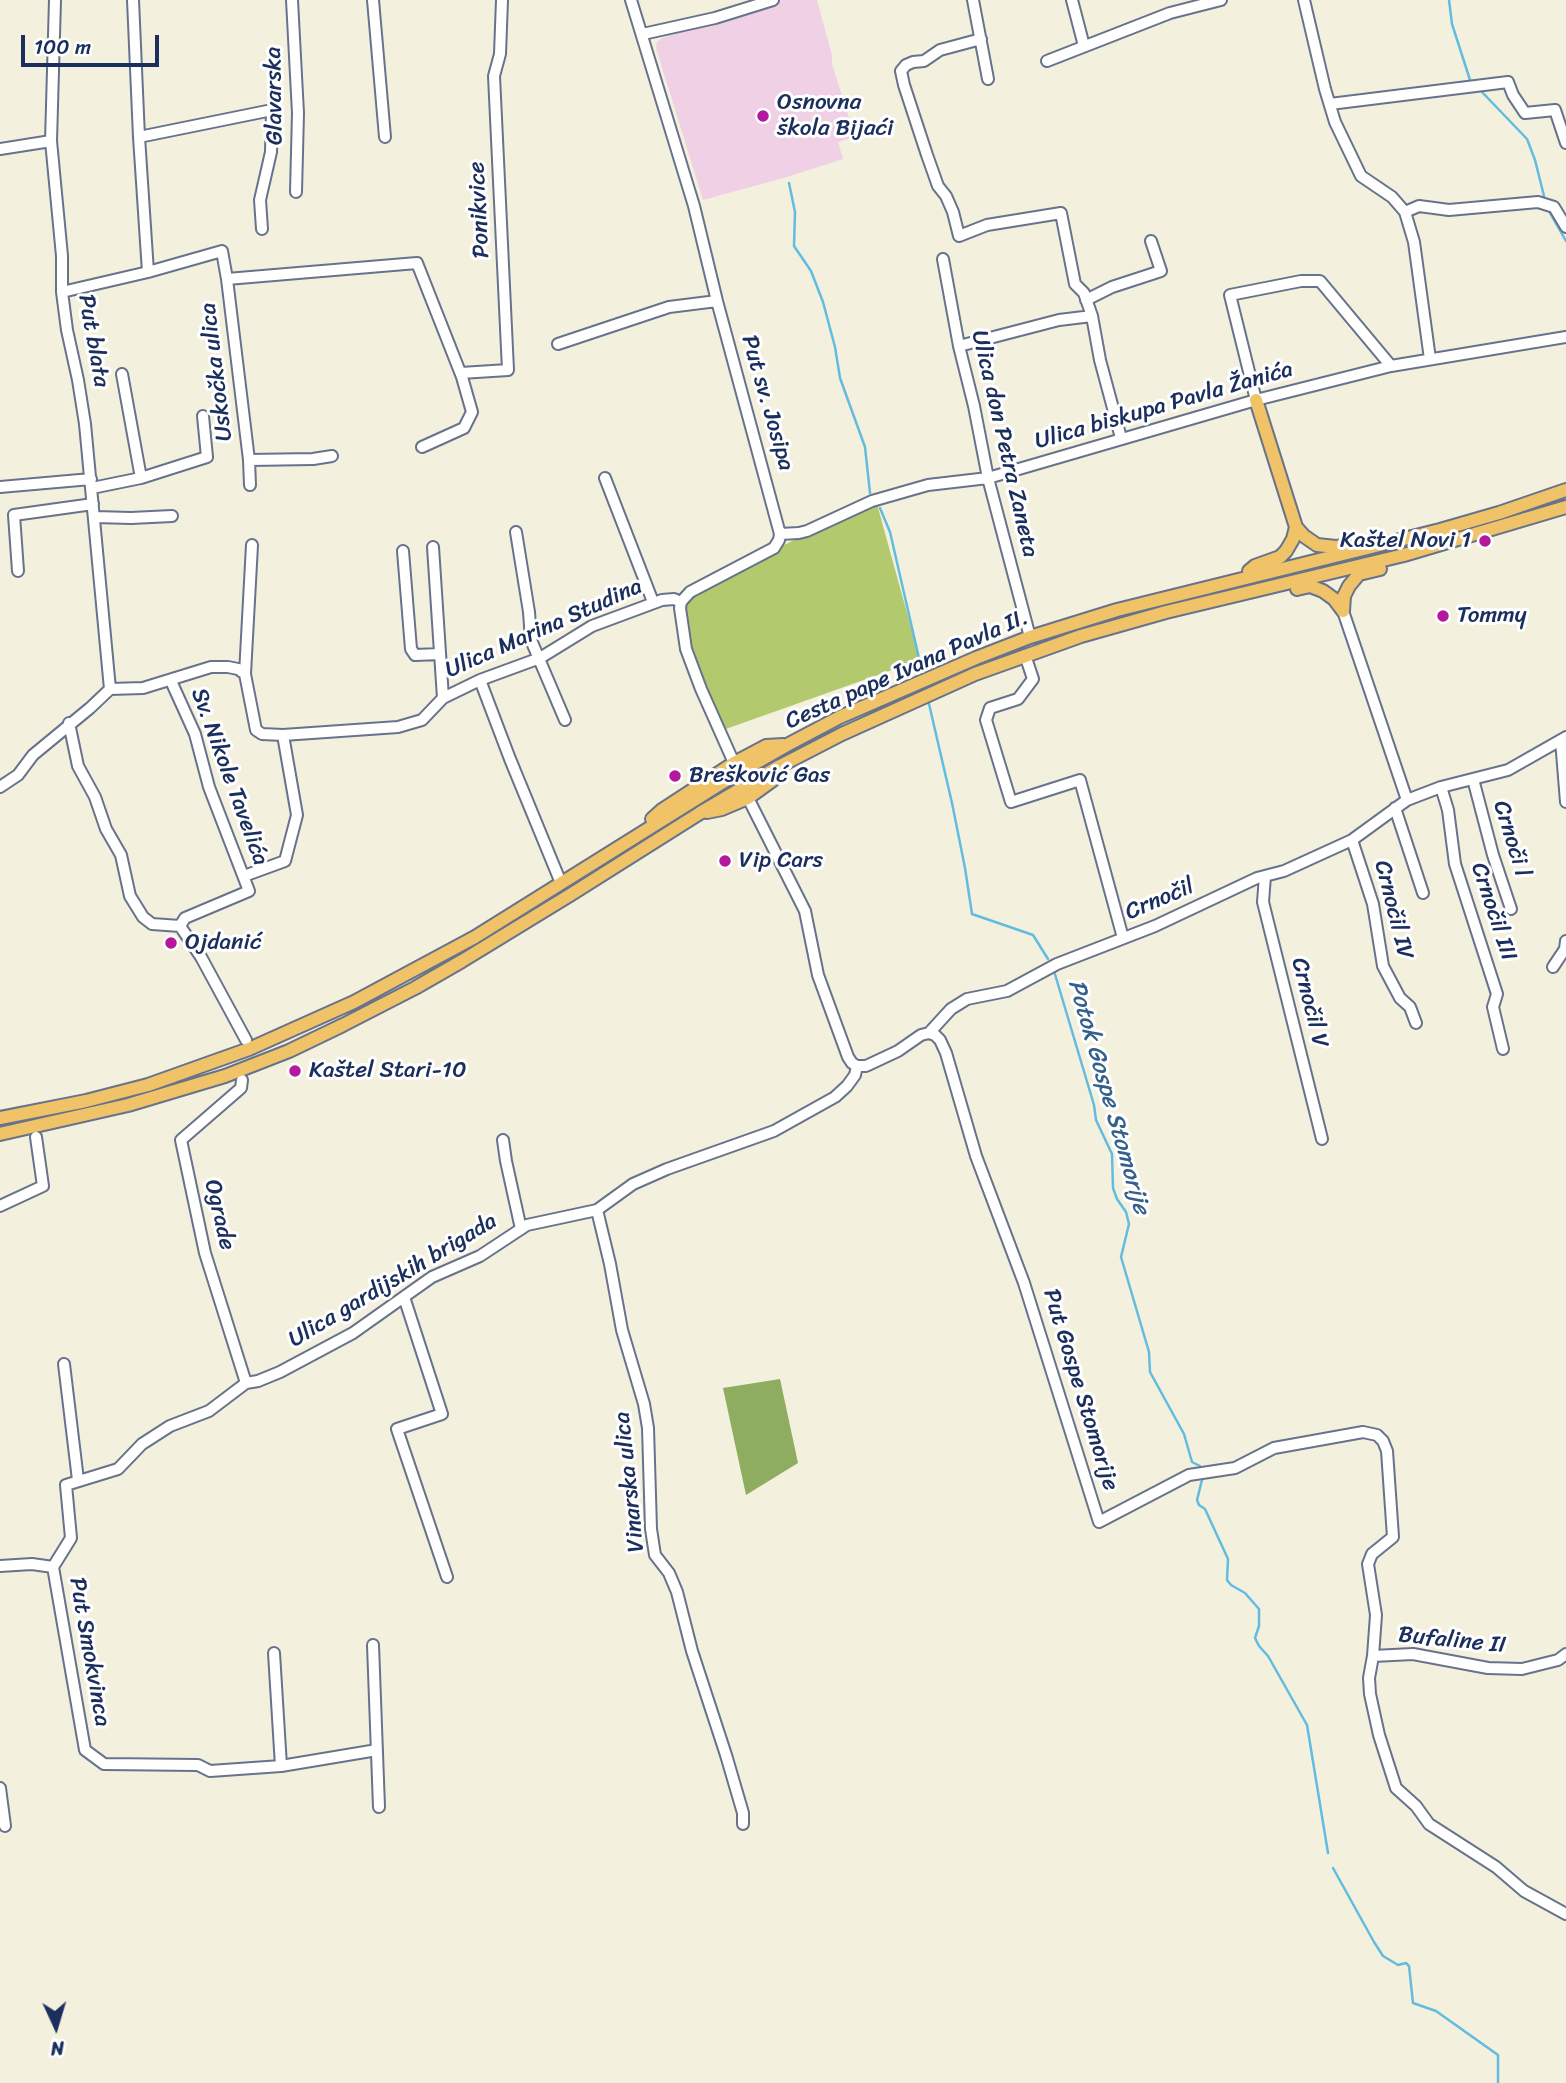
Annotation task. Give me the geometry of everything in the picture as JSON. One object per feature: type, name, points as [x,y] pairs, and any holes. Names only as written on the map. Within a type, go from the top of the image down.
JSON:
[{"type":"main road","points":[[1256,400],[1296,527],[1304,536],[1325,548],[1373,540],[1385,544]]},
{"type":"main road","name":"Cesta pape Ivana Pavla II.","points":[[0,1118],[86,1101],[148,1085],[280,1036],[354,1002],[475,937],[787,745],[881,698],[1030,637],[1107,612],[1385,544],[1499,513],[1566,490]]},
{"type":"main road","name":"Cesta pape Ivana Pavla II.","points":[[0,1134],[128,1105],[225,1076],[289,1051],[450,968],[780,766],[942,687],[1081,636],[1404,555],[1566,507]]},
{"type":"main road","points":[[1243,577],[1255,566],[1272,561],[1286,551],[1296,527]]},
{"type":"main road","points":[[1343,611],[1344,596],[1359,575],[1392,566],[1404,555]]},
{"type":"main road","points":[[1266,588],[1283,592],[1310,586],[1334,599],[1343,611]]},
{"type":"main road","points":[[643,832],[652,818],[662,810],[734,763],[766,746],[787,745]]},
{"type":"main road","points":[[700,813],[722,809],[748,797],[774,780],[780,766]]},
{"type":"street","name":"Put blata","points":[[55,0],[51,141],[62,256],[62,292],[82,402],[92,484],[110,688]]},
{"type":"street","points":[[62,292],[148,272],[133,0]]},
{"type":"street","name":"Glavarska","points":[[292,0],[299,113],[296,192]]},
{"type":"street","points":[[373,0],[385,137]]},
{"type":"street","name":"Ponikvice","points":[[461,373],[508,370],[494,76],[500,54],[502,0]]},
{"type":"street","name":"Put sv. Josipa","points":[[631,0],[694,206],[780,534]]},
{"type":"street","points":[[643,34],[715,18],[773,0]]},
{"type":"street","points":[[973,0],[988,79]]},
{"type":"street","points":[[1072,0],[1084,46]]},
{"type":"street","points":[[1047,61],[1170,13],[1221,0]]},
{"type":"street","points":[[1304,0],[1335,122],[1361,176],[1392,197],[1405,212],[1414,242],[1430,359]]},
{"type":"street","points":[[981,39],[940,50],[925,61],[906,65],[901,71],[935,178],[953,212],[959,236],[987,225],[1062,213],[1075,284],[1084,293],[1092,316],[1100,360],[1121,438]]},
{"type":"street","points":[[1330,104],[1508,82],[1525,113],[1555,110],[1566,143]]},
{"type":"street","points":[[139,137],[272,110],[271,152],[260,200],[262,229]]},
{"type":"street","points":[[0,149],[51,141]]},
{"type":"street","points":[[1405,212],[1419,206],[1450,210],[1538,202],[1554,207],[1566,227]]},
{"type":"street","points":[[1086,300],[1112,287],[1161,271],[1151,241]]},
{"type":"street","name":"Uskočka ulica","points":[[148,272],[222,251],[249,460],[332,456]]},
{"type":"street","name":"Ulica don Petra Zaneta","points":[[943,260],[988,478],[1030,637]]},
{"type":"street","points":[[227,279],[416,263],[461,373],[472,412],[464,428],[422,447]]},
{"type":"street","points":[[1256,400],[1230,295],[1301,281],[1320,281],[1391,366]]},
{"type":"street","points":[[558,344],[669,307],[717,301]]},
{"type":"street","points":[[959,346],[1059,320],[1092,316]]},
{"type":"street","name":"Ulica biskupa Pavla Žanića","points":[[780,534],[807,531],[872,501],[928,485],[988,478],[1256,400],[1391,366],[1566,337]]},
{"type":"street","points":[[122,374],[141,478]]},
{"type":"street","points":[[0,487],[92,484],[141,478],[207,457],[203,416]]},
{"type":"street","points":[[249,460],[250,485]]},
{"type":"street","points":[[606,478],[653,602]]},
{"type":"street","points":[[18,571],[14,515],[93,505]]},
{"type":"street","points":[[95,517],[172,516]]},
{"type":"street","points":[[516,532],[531,640],[565,720]]},
{"type":"street","points":[[734,763],[701,689],[687,649],[681,601],[690,592],[774,548],[780,534]]},
{"type":"street","points":[[245,674],[252,545]]},
{"type":"street","points":[[433,547],[443,698]]},
{"type":"street","points":[[403,551],[411,649],[415,655],[440,654]]},
{"type":"street","name":"Ulica Marina Studina","points":[[245,674],[256,730],[262,734],[398,727],[422,720],[443,698],[480,680],[540,659],[592,626],[653,602],[674,599],[681,601]]},
{"type":"street","points":[[1343,611],[1406,800]]},
{"type":"street","points":[[1025,655],[1033,679],[1018,699],[990,708],[986,720],[1011,802],[1080,780],[1123,938]]},
{"type":"street","points":[[0,787],[18,775],[33,755],[110,688],[143,688],[211,667],[239,669],[245,674]]},
{"type":"street","points":[[480,680],[561,883]]},
{"type":"street","name":"Sv. Nikole Tavelića","points":[[171,681],[195,734],[209,787],[249,891],[185,918],[180,926]]},
{"type":"street","points":[[69,723],[78,766],[95,797],[106,829],[121,855],[130,895],[143,917],[152,924],[180,926],[201,957],[246,1040]]},
{"type":"street","points":[[244,876],[285,861],[298,815],[283,735]]},
{"type":"street","points":[[1564,739],[1566,802]]},
{"type":"street","name":"Crnoči l","points":[[1406,800],[1441,787],[1507,770],[1564,739]]},
{"type":"street","name":"Crnoči l","points":[[1473,779],[1493,855],[1511,909]]},
{"type":"street","name":"Crnočil III","points":[[1441,787],[1448,810],[1455,864],[1497,994],[1493,1007],[1503,1049]]},
{"type":"street","points":[[748,797],[805,911],[818,975],[848,1057],[857,1066],[866,1066],[929,1033]]},
{"type":"street","name":"Crnočil","points":[[929,1033],[951,1009],[967,999],[1007,991],[1057,964],[1155,926],[1257,878],[1284,871],[1352,840],[1406,800]]},
{"type":"street","name":"Crnočil IV","points":[[1395,808],[1423,893]]},
{"type":"street","name":"Crnočil IV","points":[[1352,840],[1373,904],[1383,966],[1400,998],[1410,1007],[1416,1023]]},
{"type":"street","name":"Crnočil V","points":[[1265,876],[1263,902],[1322,1139]]},
{"type":"street","points":[[1553,967],[1565,949],[1566,941]]},
{"type":"street","name":"Put Gospe Stomorije","points":[[929,1033],[940,1040],[946,1053],[976,1156],[1024,1283],[1099,1522],[1189,1475],[1235,1468],[1274,1448],[1363,1432],[1377,1435],[1387,1451],[1393,1537],[1372,1553],[1368,1564],[1376,1615],[1369,1678],[1379,1735],[1396,1788],[1416,1806],[1429,1824],[1496,1867],[1524,1891],[1566,1914]]},
{"type":"street","name":"Ulica gardijskih brigada","points":[[78,1480],[118,1469],[142,1444],[170,1426],[209,1412],[246,1383],[280,1372],[353,1333],[432,1277],[480,1256],[527,1225],[597,1210],[633,1184],[774,1131],[835,1097],[855,1075],[857,1066]]},
{"type":"street","name":"Ograde","points":[[242,1080],[241,1088],[181,1140],[205,1253],[246,1383]]},
{"type":"street","points":[[0,1206],[43,1186],[36,1137]]},
{"type":"street","points":[[503,1140],[521,1229]]},
{"type":"street","name":"Vinarska ulica","points":[[597,1210],[622,1330],[644,1404],[648,1428],[651,1529],[655,1555],[669,1573],[677,1592],[692,1651],[743,1813],[743,1824]]},
{"type":"street","points":[[404,1297],[442,1414],[397,1429],[447,1577]]},
{"type":"street","points":[[53,1567],[71,1538],[66,1485],[78,1480],[64,1364]]},
{"type":"street","name":"Put Smokvinca","points":[[0,1566],[32,1564],[53,1567],[85,1750],[104,1764],[198,1765],[210,1771],[281,1766],[377,1751]]},
{"type":"street","points":[[373,1645],[379,1807]]},
{"type":"street","points":[[274,1653],[281,1766]]},
{"type":"street","name":"Bufaline II","points":[[1373,1656],[1413,1654],[1488,1668],[1522,1669],[1558,1660],[1566,1654]]},
{"type":"street","points":[[0,1788],[5,1826]]},
{"type":"shaded area","name":"Osnovna škola Bijaći","points":[[781,0],[817,0],[832,64],[855,137],[838,142],[843,159],[703,200],[656,48],[657,42],[662,38]]},
{"type":"green space","points":[[877,504],[920,660],[723,730],[686,631],[684,605],[696,591],[792,541]]},
{"type":"green space","points":[[780,1379],[798,1463],[746,1495],[723,1388]]},
{"type":"waterway","points":[[1449,0],[1452,24],[1470,80]]},
{"type":"waterway","points":[[1482,92],[1527,139],[1544,196]]},
{"type":"waterway","name":"Potok Gospe Stomorije","points":[[789,183],[795,212],[794,246],[811,271],[823,302],[840,378],[865,447],[870,493]]},
{"type":"waterway","points":[[1550,213],[1566,241]]},
{"type":"waterway","name":"Potok Gospe Stomorije","points":[[880,508],[890,532],[921,667]]},
{"type":"waterway","name":"Potok Gospe Stomorije","points":[[929,704],[952,803],[972,914],[1033,935],[1048,959]]},
{"type":"waterway","name":"Potok Gospe Stomorije","points":[[1054,971],[1094,1105],[1096,1120],[1112,1154],[1113,1188],[1126,1212],[1129,1224],[1121,1257],[1149,1352],[1150,1372],[1184,1434],[1192,1462],[1200,1466]]},
{"type":"waterway","name":"Potok Gospe Stomorije","points":[[1202,1480],[1197,1500],[1205,1509],[1228,1559],[1227,1580],[1245,1593],[1259,1609],[1259,1626],[1255,1638],[1307,1725],[1328,1853]]},
{"type":"waterway","name":"Potok Gospe Stomorije","points":[[1333,1868],[1383,1956],[1398,1965],[1406,1963],[1409,1966],[1413,2003],[1436,2011],[1498,2055],[1498,2083]]},
{"type":"place","name":"Osnovna škola Bijaći","points":[[763,116]]},
{"type":"place","name":"Kaštel Novi 1","points":[[1485,541]]},
{"type":"place","name":"Tommy","points":[[1443,616]]},
{"type":"place","name":"Brešković Gas","points":[[675,776]]},
{"type":"place","name":"Vip Cars","points":[[725,861]]},
{"type":"place","name":"Ojdanić","points":[[171,943]]},
{"type":"place","name":"Kaštel Stari-10","points":[[295,1071]]}]
